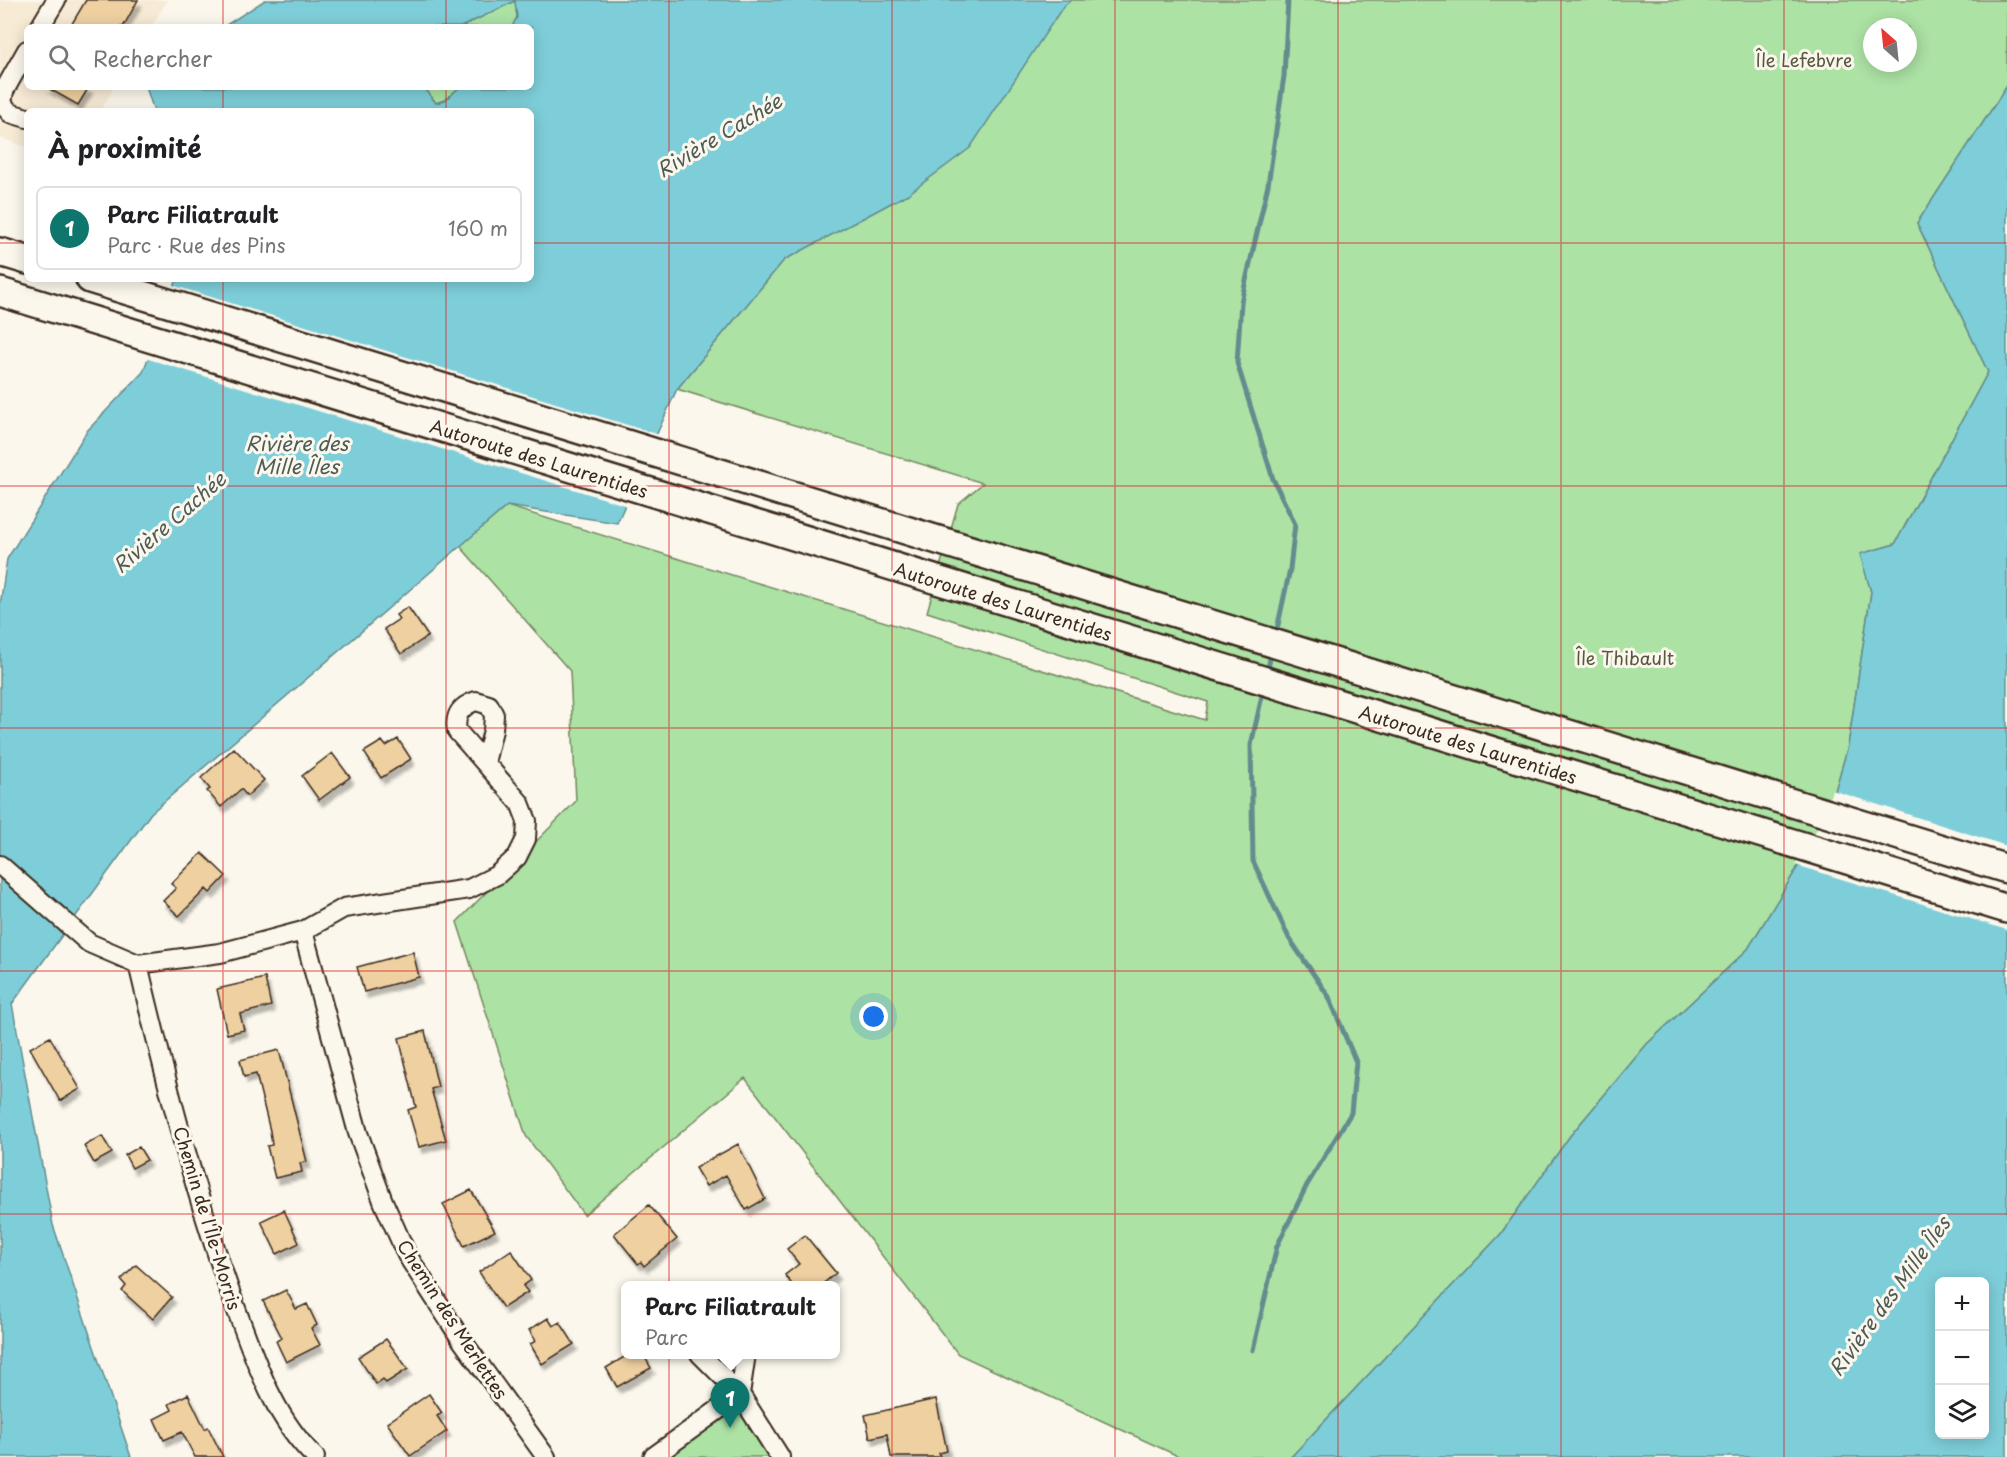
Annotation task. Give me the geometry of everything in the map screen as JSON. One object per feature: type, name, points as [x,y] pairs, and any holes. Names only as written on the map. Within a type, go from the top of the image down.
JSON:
[{"type":"highway","points":[[0,252],[24,259]]},
{"type":"highway","points":[[100,282],[2007,869]]},
{"type":"highway","name":"Autoroute des Laurentides","points":[[0,292],[2007,909]]},
{"type":"street","points":[[42,24],[56,0]]},
{"type":"street","points":[[24,55],[4,91],[2,104],[10,113],[24,117]]},
{"type":"street","points":[[0,865],[89,943],[138,964],[220,953],[303,931],[344,908],[469,889],[497,875],[517,856],[526,839],[527,821],[520,803],[485,763]]},
{"type":"street","name":"Chemin des Merlettes","points":[[303,931],[358,1133],[382,1201],[402,1245],[461,1339],[546,1457]]},
{"type":"street","name":"Chemin de l'Île-Morris","points":[[138,964],[159,1051],[211,1233],[257,1366],[287,1426],[315,1457]]},
{"type":"street","points":[[705,1359],[740,1394],[780,1457]]},
{"type":"street","points":[[653,1457],[740,1394],[745,1359]]},
{"type":"shaded area","points":[[0,0],[168,0],[153,24],[24,24],[24,90],[112,90],[103,108],[24,108],[24,146],[0,138]]},
{"type":"green space","points":[[515,0],[517,17],[514,24],[467,24]]},
{"type":"green space","points":[[1071,0],[2007,0],[2007,86],[1917,223],[1988,372],[1895,544],[1861,554],[1871,592],[1848,746],[1827,819],[1748,949],[1647,1044],[1570,1136],[1500,1235],[1291,1457],[1180,1457],[958,1354],[745,1078],[584,1215],[526,1136],[457,922],[576,801],[570,671],[460,546],[507,506],[1205,720],[1208,702],[927,612],[958,504],[983,483],[677,389],[784,260],[908,194],[1062,7]]},
{"type":"green space","points":[[426,90],[457,90],[445,100],[436,103]]},
{"type":"green space","points":[[739,1399],[774,1457],[670,1457]]},
{"type":"water","name":"Rivière des Mille Îles","points":[[265,0],[1071,0],[1062,8],[970,148],[908,194],[784,260],[677,389],[617,523],[507,506],[151,813],[12,1004],[53,1225],[131,1457],[0,1457],[0,605],[7,559],[87,431],[143,372],[176,282],[534,282],[534,108],[153,108],[147,90],[426,90],[436,103],[445,100],[457,90],[534,90],[534,24],[514,24],[517,17],[515,1],[467,24],[228,24]]},
{"type":"water","name":"Rivière des Mille Îles","points":[[2007,86],[2007,1457],[1291,1457],[1500,1235],[1570,1136],[1647,1044],[1748,949],[1827,819],[1848,746],[1871,592],[1860,554],[1895,544],[1988,372],[1917,223]]},
{"type":"pier","points":[[172,285],[660,435],[628,506],[145,358]]},
{"type":"pier","points":[[1832,790],[2007,846],[2007,930],[1796,865],[1824,817]]},
{"type":"building","points":[[86,0],[138,0],[125,24],[72,24]]},
{"type":"building","points":[[51,90],[87,90],[78,105]]},
{"type":"building","points":[[408,607],[428,636],[401,654],[384,629],[399,619],[396,615]]},
{"type":"building","points":[[398,739],[411,759],[381,778],[364,752],[382,741],[386,746]]},
{"type":"building","points":[[234,748],[264,780],[247,796],[241,789],[221,807],[207,791],[210,789],[201,778]]},
{"type":"building","points":[[332,753],[350,777],[319,800],[302,776]]},
{"type":"building","points":[[202,853],[226,876],[210,893],[206,889],[179,916],[163,901],[176,888],[171,884]]},
{"type":"building","points":[[413,952],[419,977],[364,992],[357,967]]},
{"type":"building","points":[[265,978],[271,1006],[240,1014],[244,1030],[227,1034],[217,989]]},
{"type":"building","points":[[425,1031],[438,1087],[431,1089],[446,1140],[419,1147],[408,1110],[416,1107],[399,1038]]},
{"type":"building","points":[[50,1037],[80,1089],[60,1101],[30,1048]]},
{"type":"building","points":[[279,1050],[307,1162],[300,1163],[302,1172],[275,1178],[267,1146],[272,1145],[270,1131],[256,1074],[244,1077],[240,1060]]},
{"type":"building","points":[[102,1136],[112,1153],[94,1163],[84,1146]]},
{"type":"building","points":[[738,1144],[765,1199],[746,1210],[726,1175],[706,1186],[695,1168]]},
{"type":"building","points":[[139,1147],[147,1160],[132,1168],[125,1155]]},
{"type":"building","points":[[471,1190],[495,1231],[464,1246],[443,1204]]},
{"type":"building","points":[[649,1205],[677,1239],[644,1266],[641,1262],[638,1264],[614,1234]]},
{"type":"building","points":[[284,1210],[299,1243],[277,1254],[261,1221]]},
{"type":"building","points":[[805,1235],[836,1273],[826,1281],[789,1281],[785,1275],[799,1264],[787,1249]]},
{"type":"building","points":[[511,1250],[531,1280],[523,1286],[528,1292],[503,1308],[479,1272]]},
{"type":"building","points":[[136,1265],[172,1297],[153,1319],[122,1291],[126,1286],[121,1280]]},
{"type":"building","points":[[286,1290],[296,1309],[307,1304],[317,1325],[311,1328],[320,1345],[286,1362],[276,1341],[282,1338],[263,1301]]},
{"type":"building","points":[[548,1318],[553,1326],[560,1322],[574,1344],[542,1364],[530,1344],[536,1341],[529,1330]]},
{"type":"building","points":[[386,1339],[408,1369],[386,1383],[383,1379],[376,1384],[358,1357]]},
{"type":"building","points":[[621,1359],[646,1359],[651,1368],[617,1387],[606,1368]]},
{"type":"building","points":[[188,1394],[205,1429],[208,1427],[223,1457],[195,1457],[182,1432],[164,1440],[154,1419],[172,1410],[169,1404]]},
{"type":"building","points":[[429,1394],[442,1413],[437,1416],[447,1431],[410,1456],[387,1423]]},
{"type":"building","points":[[936,1399],[947,1451],[939,1453],[940,1457],[891,1457],[887,1434],[870,1438],[865,1415]]},
{"type":"waterway","points":[[1276,634],[1290,569],[1295,524],[1273,479],[1237,363],[1241,302],[1268,185],[1284,76],[1288,0]]},
{"type":"waterway","points":[[1267,673],[1272,649]]},
{"type":"waterway","points":[[1253,1350],[1277,1246],[1307,1185],[1351,1113],[1356,1062],[1329,997],[1289,938],[1253,861],[1251,745],[1264,687]]},
{"type":"place","name":"Parc Filiatrault","points":[[730,1428]]},
{"type":"park label","name":"Île Lefebvre","points":[[1804,59]]},
{"type":"park label","name":"Île Thibault","points":[[1625,657]]},
{"type":"water label","name":"Rivière Cachée","points":[[719,135]]},
{"type":"water label","name":"Rivière Cachée","points":[[169,522]]}]
